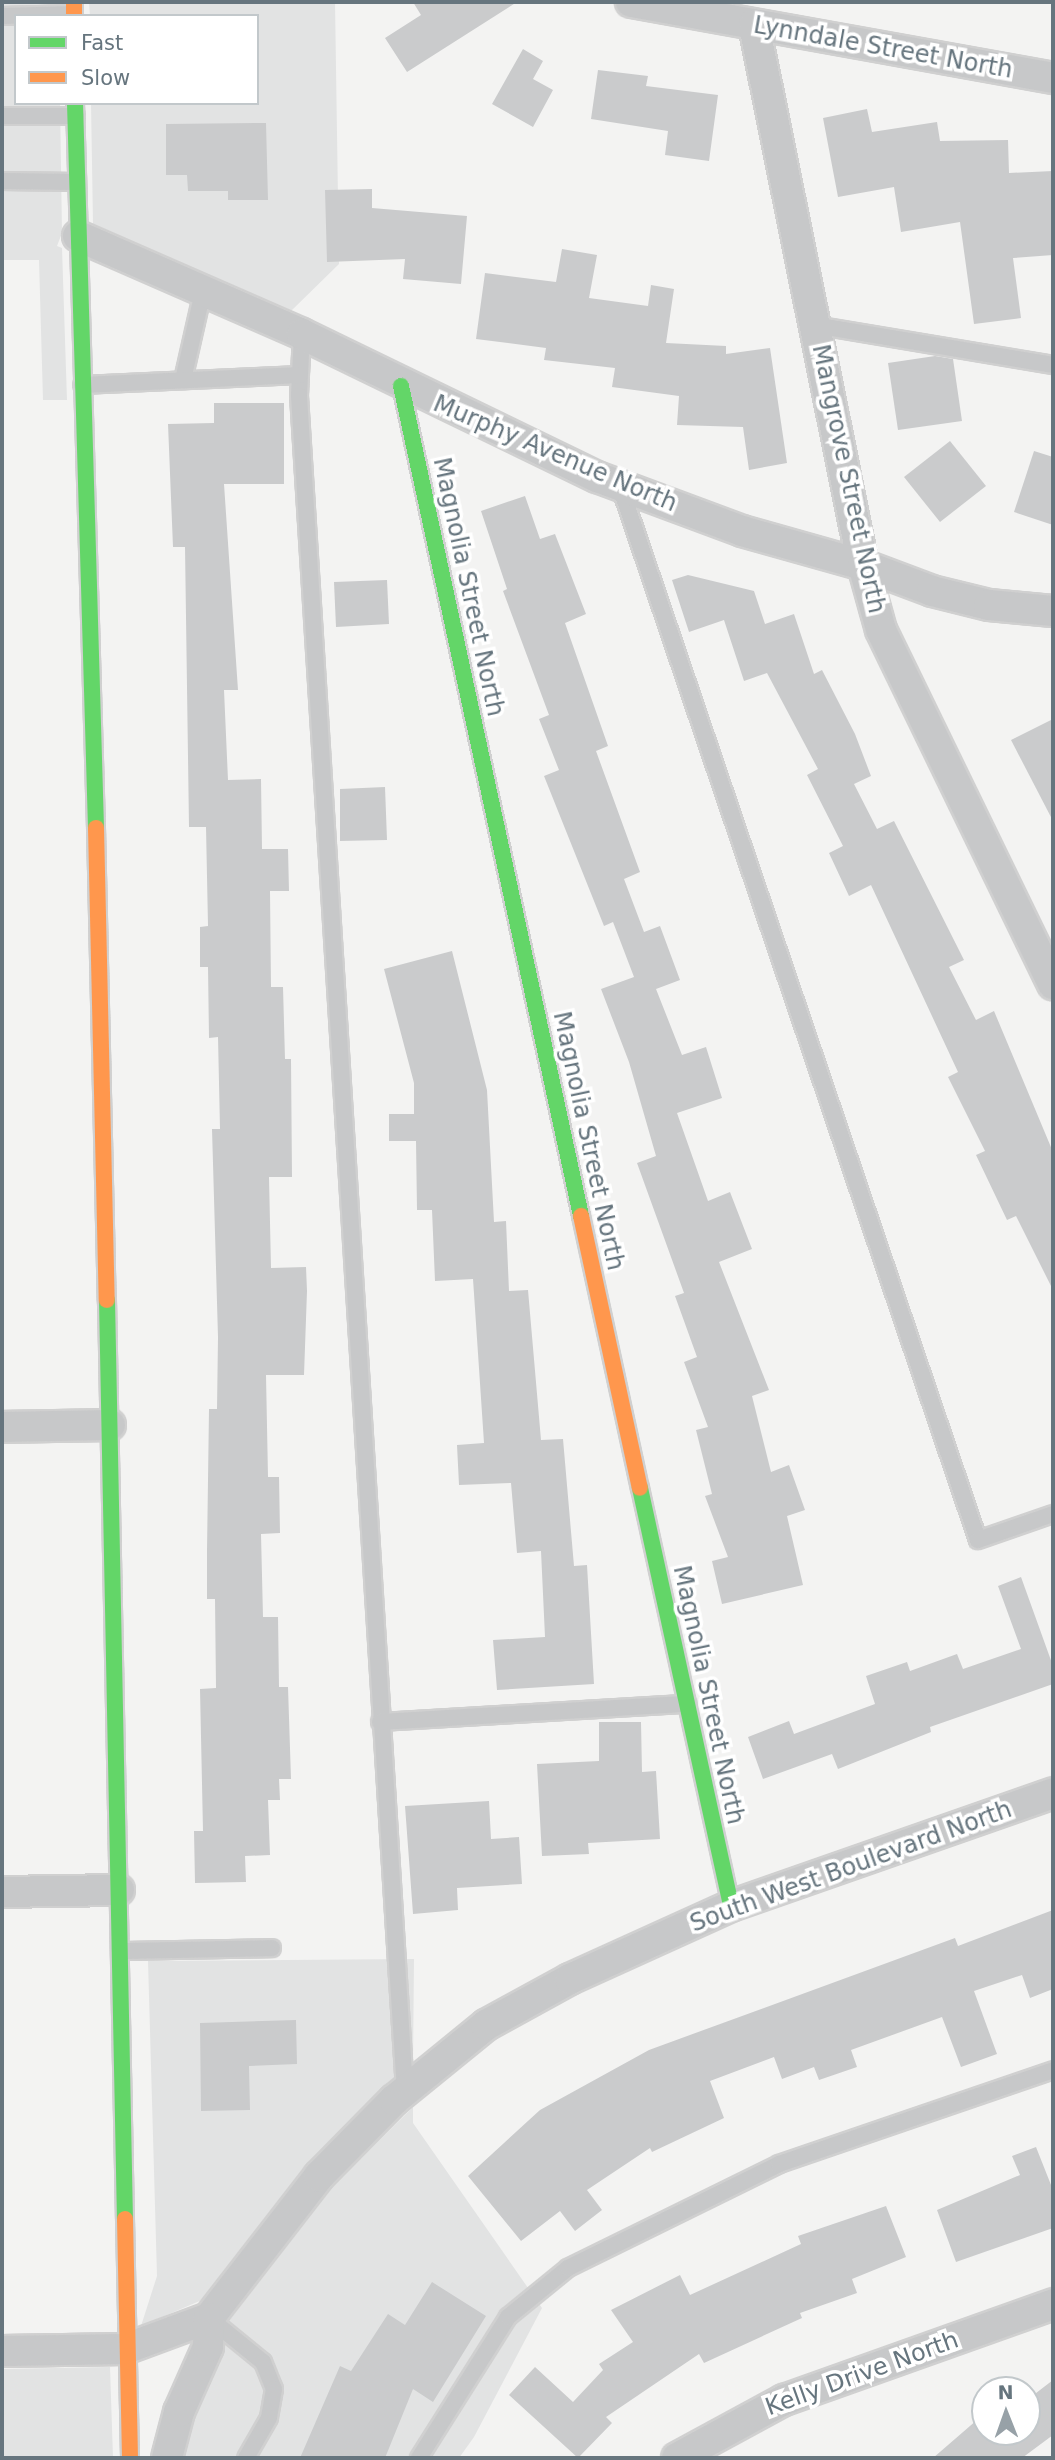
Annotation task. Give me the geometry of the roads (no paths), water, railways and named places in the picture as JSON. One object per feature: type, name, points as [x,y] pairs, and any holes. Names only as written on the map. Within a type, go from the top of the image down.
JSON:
[{"type":"main road","points":[[76,110],[110,1425],[125,2349],[130,2458]]},
{"type":"main road","name":"Magnolia Street North","points":[[401,386],[731,1906]]},
{"type":"street","name":"Lynndale Street North","points":[[631,2],[1053,78]]},
{"type":"street","name":"Mangrove Street North","points":[[754,24],[863,565],[881,630],[1053,984]]},
{"type":"street","name":"Murphy Avenue North","points":[[78,236],[302,334],[401,386],[620,486],[742,531],[863,565],[955,597],[1053,611]]},
{"type":"street","points":[[2,1427],[110,1425]]},
{"type":"street","name":"South West Boulevard North","points":[[209,2318],[319,2176],[405,2091],[486,2025],[570,1979],[731,1906],[1053,1793]]},
{"type":"street","points":[[2,1892],[119,1890]]},
{"type":"street","name":"Kelly Drive North","points":[[677,2458],[784,2400],[1053,2304]]},
{"type":"street","points":[[2,2351],[125,2349],[209,2318],[208,2347],[179,2412],[167,2458]]},
{"type":"lane","points":[[31,14],[74,11]]},
{"type":"lane","points":[[2,116],[76,110]]},
{"type":"lane","points":[[2,181],[77,182]]},
{"type":"lane","points":[[183,380],[203,291]]},
{"type":"lane","points":[[814,324],[1053,365]]},
{"type":"lane","points":[[302,334],[300,375],[380,1723],[405,2091]]},
{"type":"lane","points":[[82,385],[300,375]]},
{"type":"lane","points":[[620,486],[978,1539],[1053,1514]]},
{"type":"lane","points":[[380,1723],[687,1704]]},
{"type":"lane","points":[[120,1951],[272,1948]]},
{"type":"lane","points":[[419,2458],[508,2317],[568,2268],[779,2165],[1053,2070]]},
{"type":"lane","points":[[209,2318],[263,2362],[274,2389],[269,2418],[247,2458]]}]
